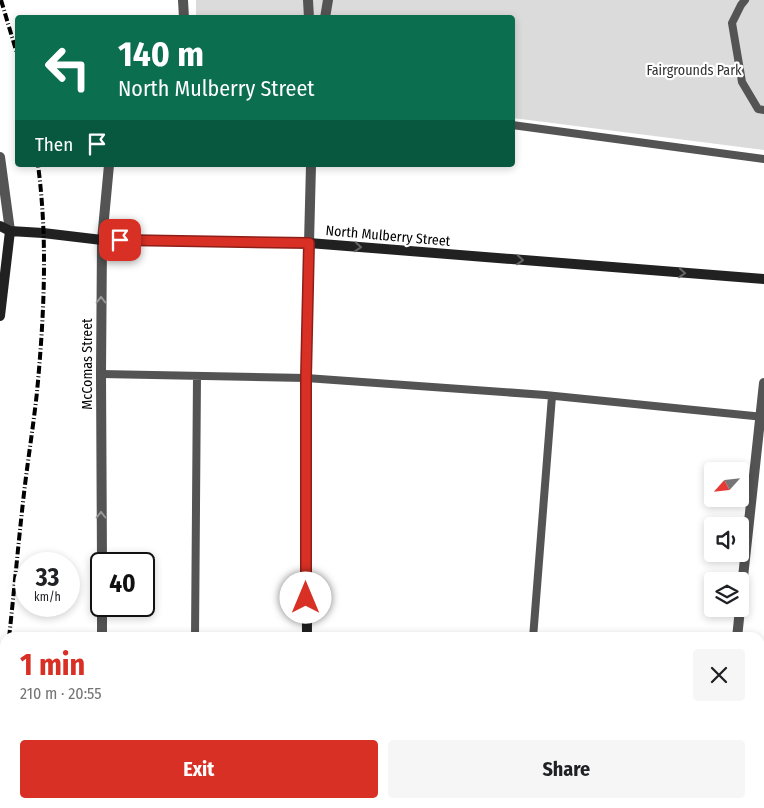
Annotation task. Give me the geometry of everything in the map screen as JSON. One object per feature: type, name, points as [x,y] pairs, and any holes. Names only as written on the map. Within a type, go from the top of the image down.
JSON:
[{"type":"street","points":[[183,0],[184,15]]},
{"type":"street","points":[[308,0],[308,15]]},
{"type":"street","points":[[326,15],[328,0]]},
{"type":"street","points":[[0,157],[10,231],[0,316]]},
{"type":"street","name":"McComas Street","points":[[102,552],[102,240],[109,167]]},
{"type":"street","points":[[307,632],[306,378],[311,167]]},
{"type":"street","points":[[0,226],[10,231]]},
{"type":"street","name":"North Mulberry Street","points":[[10,231],[102,240],[309,243],[764,279]]},
{"type":"street","points":[[744,572],[762,417],[764,383]]},
{"type":"street","points":[[102,617],[102,632]]},
{"type":"street","points":[[737,632],[739,617]]},
{"type":"lane","points":[[745,0],[732,23],[742,82],[758,109],[764,110]]},
{"type":"lane","points":[[515,125],[764,159]]},
{"type":"lane","points":[[101,374],[306,378],[552,396],[762,417]]},
{"type":"lane","points":[[195,632],[196,376]]},
{"type":"lane","points":[[533,632],[552,396]]},
{"type":"green space","name":"Fairgrounds Park","points":[[196,0],[764,0],[764,150],[515,118],[515,15],[196,15]]},
{"type":"railway","points":[[1,0],[15,47]]},
{"type":"railway","points":[[10,632],[42,335],[44,250],[38,167]]},
{"type":"route","points":[[120,240],[309,243],[306,378],[306,598]]}]
